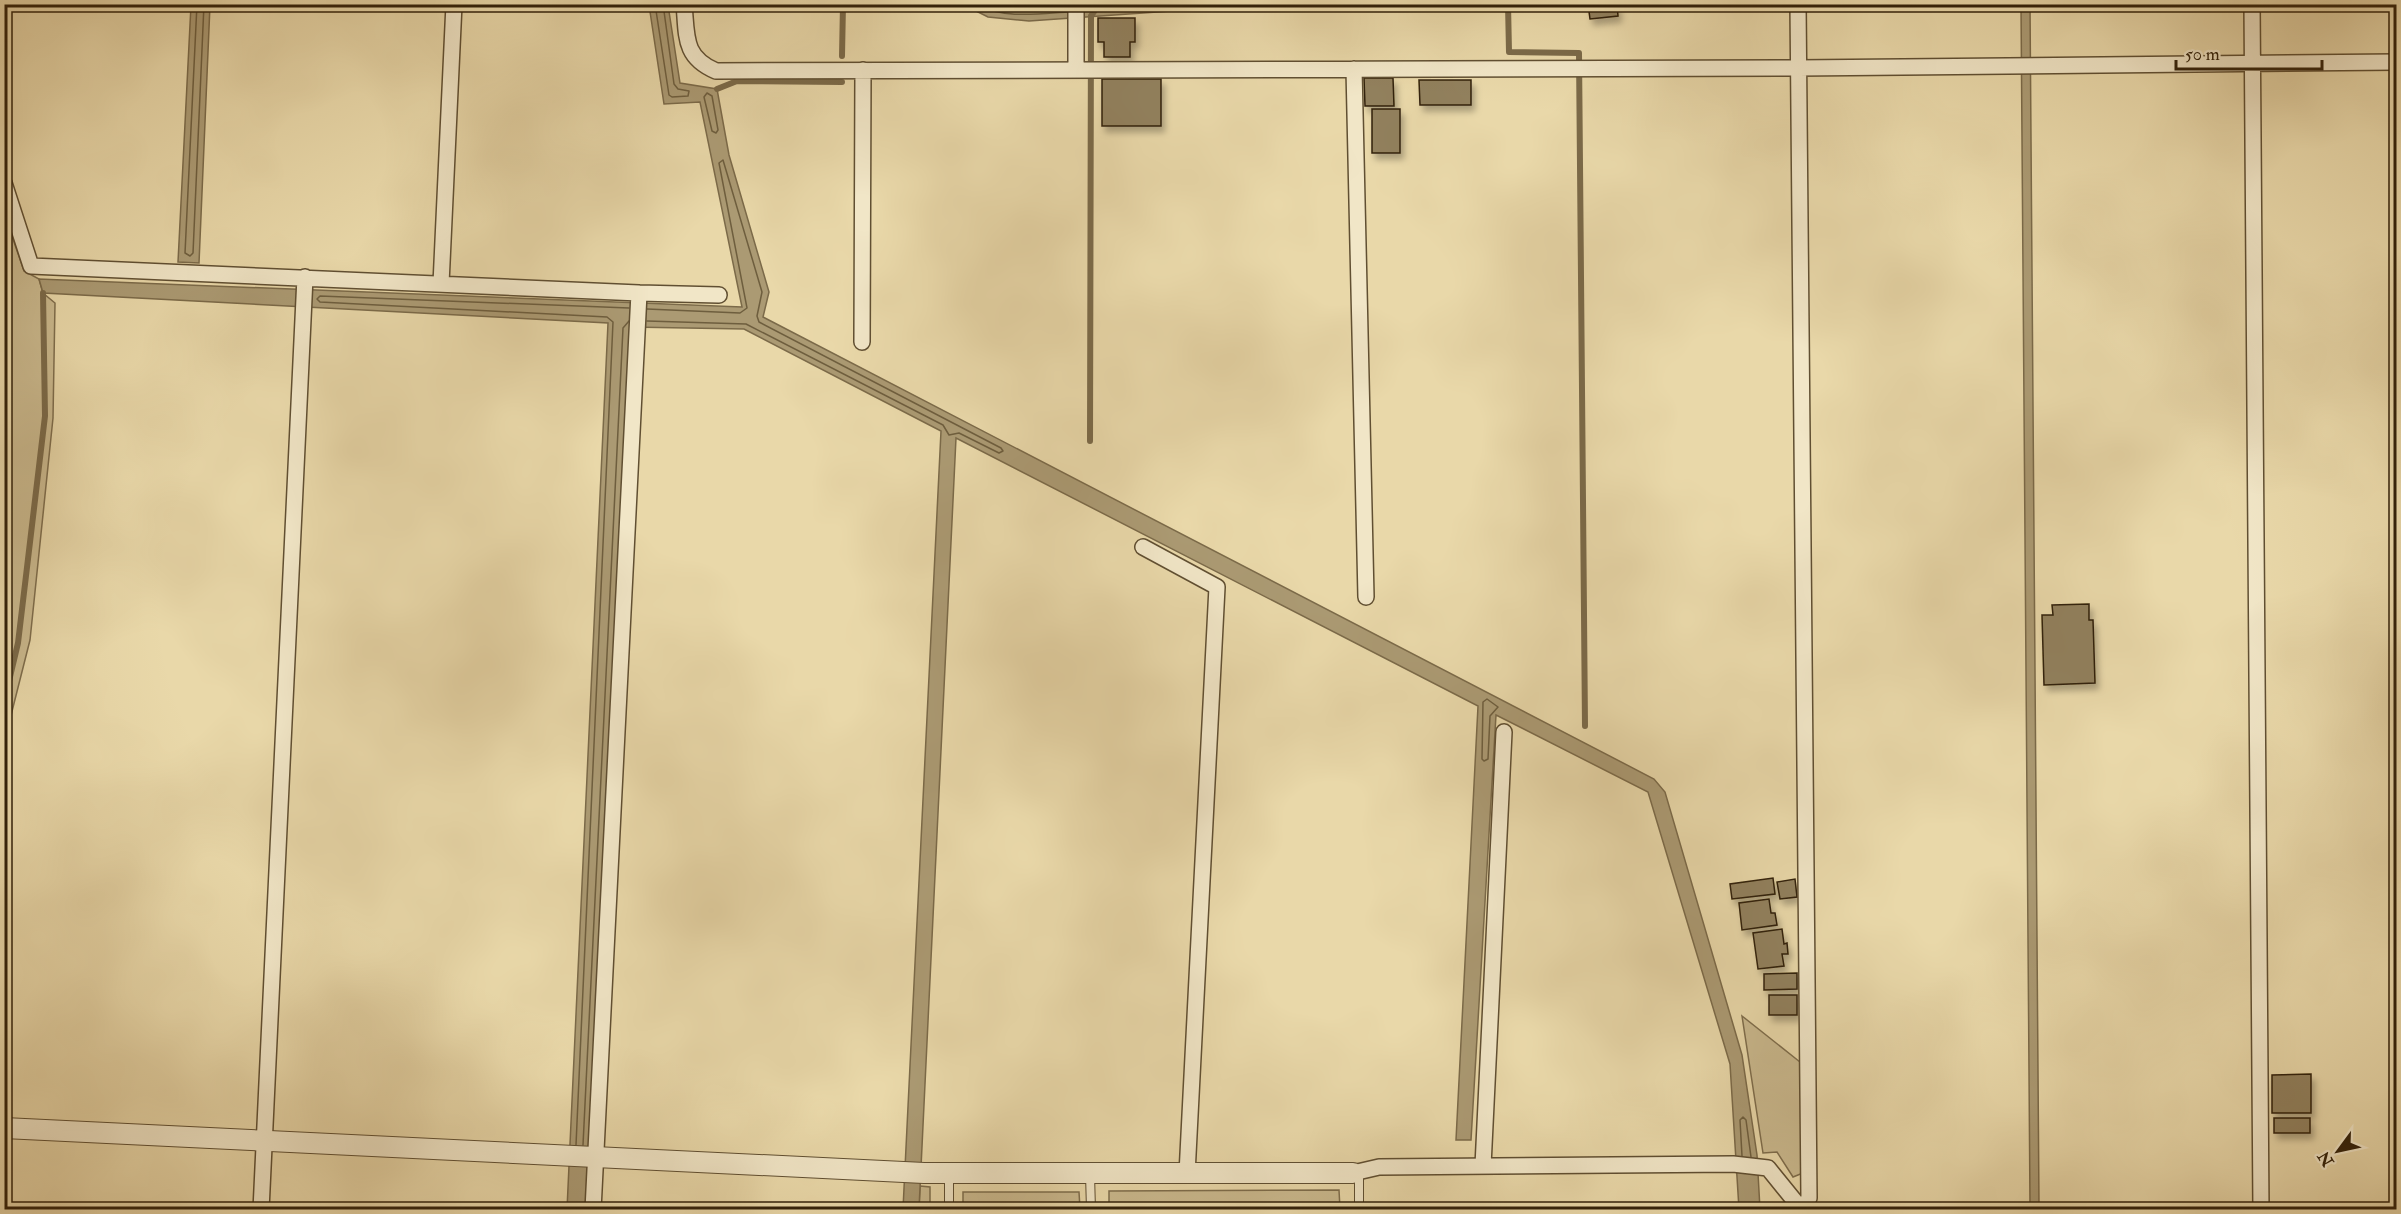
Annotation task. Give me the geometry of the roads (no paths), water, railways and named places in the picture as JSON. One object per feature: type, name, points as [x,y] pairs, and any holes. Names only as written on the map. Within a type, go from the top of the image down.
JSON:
[{"type":"street","points":[[441,284],[454,4]]},
{"type":"street","points":[[684,4],[688,46],[700,64],[716,71],[1798,68],[2397,62]]},
{"type":"street","points":[[1076,4],[1076,27],[1087,69]]},
{"type":"street","points":[[4,1128],[949,1174],[1356,1172],[1379,1167],[1733,1164],[1768,1168],[1802,1209],[1809,1198],[1809,1186],[1798,4]]},
{"type":"street","points":[[2252,4],[2261,1205]]},
{"type":"street","points":[[1354,69],[1366,597]]},
{"type":"street","points":[[862,342],[863,70]]},
{"type":"street","points":[[4,183],[31,266],[639,294],[719,295]]},
{"type":"street","points":[[261,1209],[305,278]]},
{"type":"street","points":[[593,1209],[639,294]]},
{"type":"street","points":[[1143,547],[1217,587],[1187,1174]]},
{"type":"street","points":[[1483,1166],[1504,732]]},
{"type":"lane","points":[[1356,1172],[1359,1209]]},
{"type":"lane","points":[[949,1174],[950,1209]]},
{"type":"lane","points":[[1090,1174],[1091,1209]]},
{"type":"water","points":[[191,5],[210,5],[199,263],[178,262]]},
{"type":"water","points":[[649,5],[668,5],[680,83],[717,89],[729,155],[769,292],[763,317],[1654,779],[1665,792],[1742,1055],[1757,1155],[1760,1209],[1739,1209],[1730,1064],[1648,792],[1496,715],[1471,1140],[1456,1140],[1478,706],[956,438],[919,1209],[903,1209],[941,431],[744,329],[630,327],[586,1209],[567,1209],[608,323],[43,293],[39,279],[742,307],[700,102],[664,104]]},
{"type":"water","points":[[964,5],[1257,5],[1029,21],[988,17]]},
{"type":"water","points":[[2021,5],[2030,5],[2039,1205],[2396,1203],[2396,1209],[1833,1210],[1834,1206],[2030,1205]]},
{"type":"waterway","points":[[842,56],[843,4]]},
{"type":"waterway","points":[[1090,441],[1091,16],[1099,4]]},
{"type":"waterway","points":[[1508,4],[1509,52],[1579,53],[1585,726]]},
{"type":"waterway","points":[[717,89],[737,81],[842,82]]},
{"type":"waterway","points":[[4,702],[18,643],[45,416],[43,293]]}]
